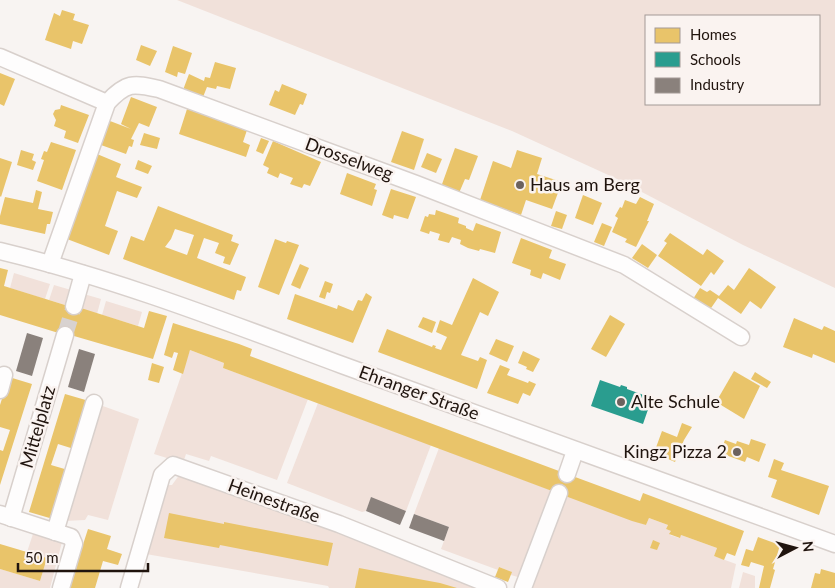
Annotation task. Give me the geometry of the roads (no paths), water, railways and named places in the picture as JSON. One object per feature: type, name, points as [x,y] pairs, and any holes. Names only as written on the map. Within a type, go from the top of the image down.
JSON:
[{"type":"street","points":[[0,57],[107,103],[50,264]]},
{"type":"street","name":"Drosselweg","points":[[107,103],[116,93],[138,84],[159,88],[416,184],[624,265],[741,337]]},
{"type":"street","name":"Ehranger Straße","points":[[0,251],[83,274],[207,314],[575,451],[835,544]]},
{"type":"street","points":[[74,306],[83,274]]},
{"type":"street","name":"Mittelplatz","points":[[61,588],[74,544],[71,537],[6,516],[65,335]]},
{"type":"street","points":[[54,532],[94,404]]},
{"type":"street","points":[[567,474],[575,451]]},
{"type":"street","name":"Heinestraße","points":[[128,588],[162,475],[173,465],[332,522],[498,588]]},
{"type":"street","points":[[523,588],[559,493]]},
{"type":"tunnel","points":[[65,335],[74,306]]},
{"type":"place","name":"Haus am Berg","points":[[520,185]]},
{"type":"place","name":"Alte Schule","points":[[621,402]]},
{"type":"place","name":"Kingz Pizza 2","points":[[737,452]]}]
